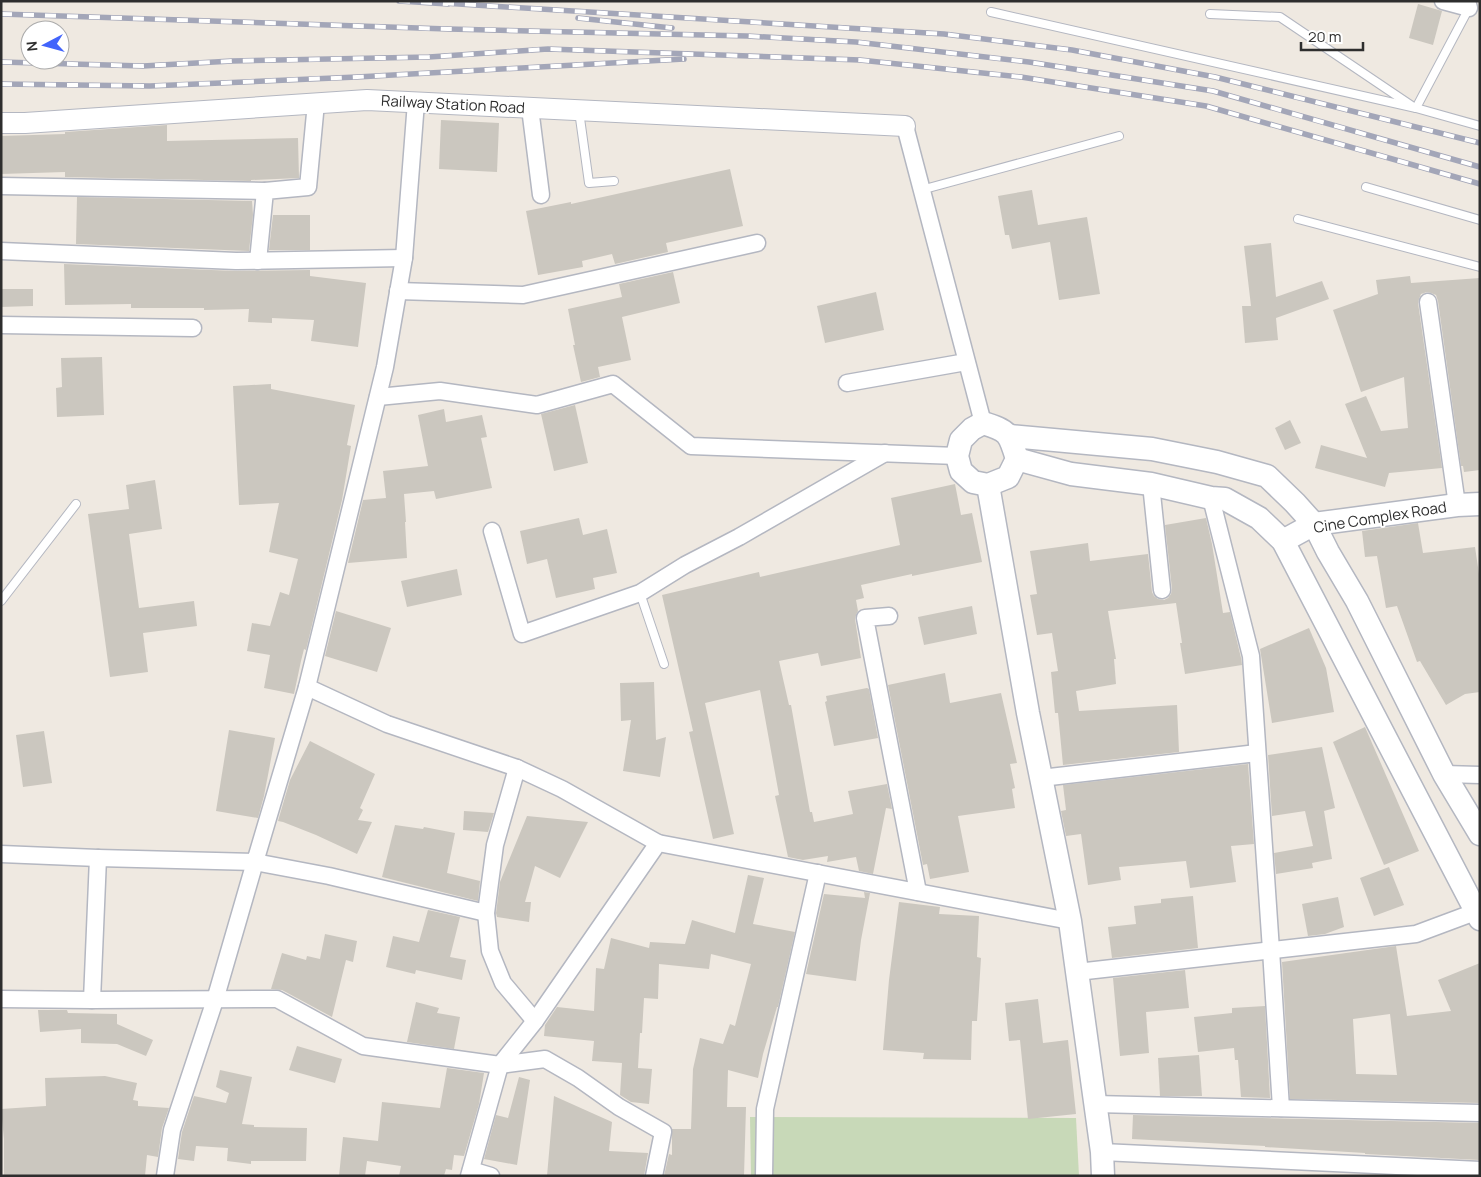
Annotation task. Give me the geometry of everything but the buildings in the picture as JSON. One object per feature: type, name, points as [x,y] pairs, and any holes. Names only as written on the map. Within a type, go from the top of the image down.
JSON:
[{"type":"main road","points":[[1010,436],[1017,459],[1008,477],[988,486],[973,482],[961,471],[956,456],[961,440],[972,429],[982,423],[1000,428],[1010,436],[1152,449],[1217,462],[1267,476],[1314,524],[1357,602],[1444,774],[1480,834]]},
{"type":"main road","points":[[1017,459],[1071,474],[1151,484],[1211,498],[1225,499],[1259,518],[1283,541],[1477,916]]},
{"type":"main road","points":[[988,486],[1028,713],[1070,921],[1096,1104],[1103,1176]]},
{"type":"main road","name":"Cine Complex Road","points":[[1283,541],[1314,524],[1457,505],[1480,504]]},
{"type":"street","points":[[1443,1],[1468,4]]},
{"type":"street","name":"Railway Station Road","points":[[1,122],[25,123],[367,100],[905,126]]},
{"type":"street","points":[[165,1176],[172,1130],[215,1000],[307,687],[378,397],[404,258],[416,102]]},
{"type":"street","points":[[1,186],[265,191],[308,187],[316,103]]},
{"type":"street","points":[[530,108],[541,195]]},
{"type":"street","points":[[905,126],[982,423]]},
{"type":"street","points":[[258,260],[265,191]]},
{"type":"street","points":[[398,291],[523,295],[757,243]]},
{"type":"street","points":[[1,251],[236,261],[404,258]]},
{"type":"street","points":[[1428,302],[1457,505]]},
{"type":"street","points":[[1,325],[193,328]]},
{"type":"street","points":[[847,383],[966,362]]},
{"type":"street","points":[[378,397],[440,391],[537,405],[614,384],[691,446],[956,456]]},
{"type":"street","points":[[492,531],[522,634],[640,593],[685,565],[739,537],[885,453]]},
{"type":"street","points":[[1151,484],[1162,590]]},
{"type":"street","points":[[1211,498],[1251,656],[1281,1108]]},
{"type":"street","points":[[889,616],[865,618],[918,892]]},
{"type":"street","points":[[307,687],[387,724],[517,768],[562,789],[658,843],[1070,921]]},
{"type":"street","points":[[1041,778],[1257,753]]},
{"type":"street","points":[[517,768],[495,846],[486,913],[490,951],[503,983],[535,1021]]},
{"type":"street","points":[[1444,774],[1480,775]]},
{"type":"street","points":[[492,1176],[470,1173],[500,1064],[535,1021],[658,843]]},
{"type":"street","points":[[1,854],[255,862],[329,876],[486,913]]},
{"type":"street","points":[[92,1000],[98,858]]},
{"type":"street","points":[[764,1176],[765,1109],[818,873]]},
{"type":"street","points":[[1077,972],[1416,934],[1477,916]]},
{"type":"street","points":[[1,998],[92,1000],[278,999],[363,1046],[500,1064],[545,1059],[578,1078],[619,1107],[663,1132],[654,1176]]},
{"type":"street","points":[[1096,1104],[1480,1113]]},
{"type":"street","points":[[1102,1152],[1480,1170]]},
{"type":"lane","points":[[1416,108],[1468,4]]},
{"type":"lane","points":[[991,12],[1416,108],[1480,126]]},
{"type":"lane","points":[[1210,14],[1280,17],[1416,108]]},
{"type":"lane","points":[[579,110],[589,183],[614,182]]},
{"type":"lane","points":[[921,190],[1119,136]]},
{"type":"lane","points":[[1366,187],[1480,220]]},
{"type":"lane","points":[[1298,219],[1480,267]]},
{"type":"lane","points":[[1,601],[76,504]]},
{"type":"lane","points":[[640,593],[664,664]]},
{"type":"green space","points":[[750,1117],[1076,1118],[1079,1176],[751,1176]]},
{"type":"railway","points":[[399,1],[448,4]]},
{"type":"railway","points":[[443,3],[944,34],[1072,50],[1215,77],[1480,143]]},
{"type":"railway","points":[[1,14],[448,29],[747,36],[856,42],[1029,62],[1213,91],[1480,167]]},
{"type":"railway","points":[[578,18],[672,28]]},
{"type":"railway","points":[[1,62],[143,66],[232,61],[429,57],[548,49],[860,60],[1021,77],[1206,106],[1480,184]]},
{"type":"railway","points":[[1,84],[150,86],[684,59]]}]
